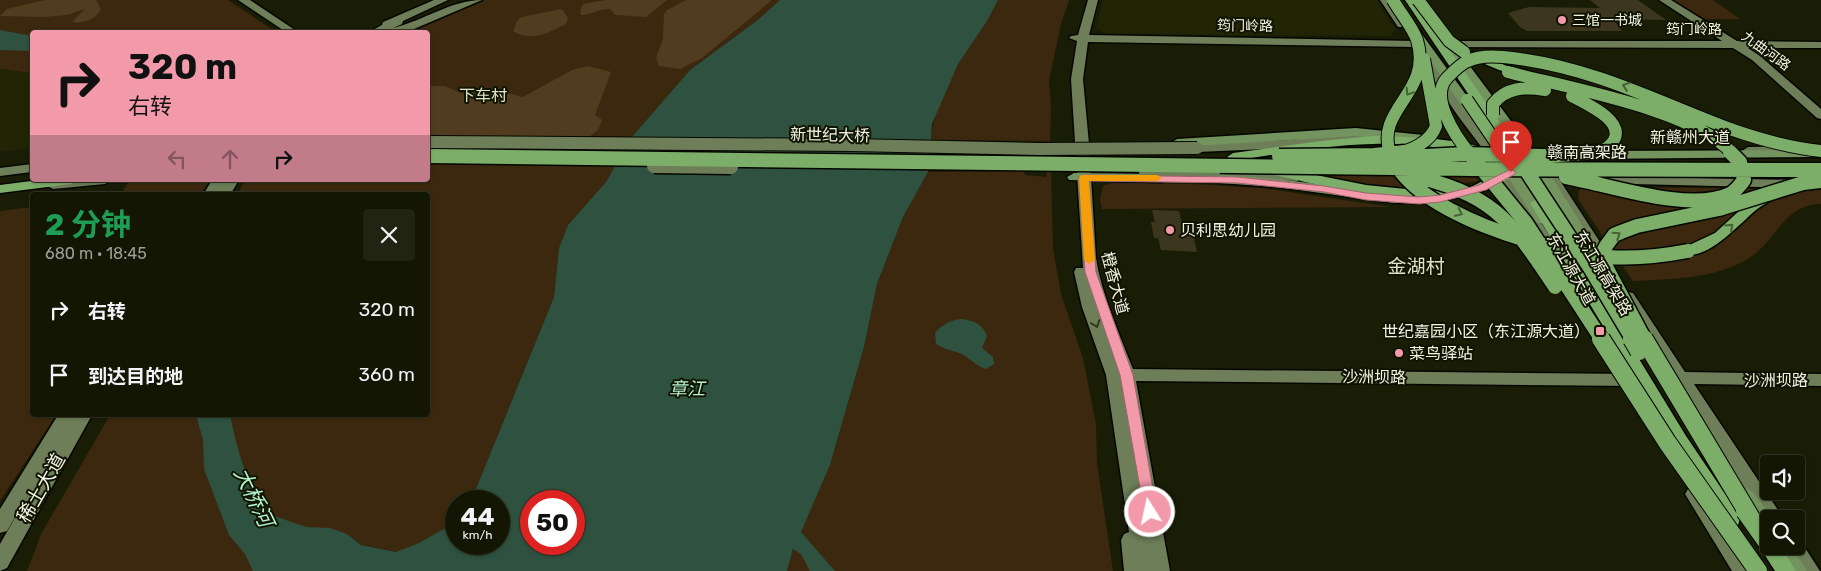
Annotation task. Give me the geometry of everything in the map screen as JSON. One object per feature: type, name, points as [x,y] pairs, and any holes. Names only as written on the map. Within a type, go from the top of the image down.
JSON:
[{"type":"highway","points":[[1233,162],[1404,152],[1425,142],[1433,134],[1436,126],[1436,115],[1426,63],[1392,0]]},
{"type":"highway","name":"东江源高架路","points":[[1400,0],[1537,203],[1680,441],[1765,571]]},
{"type":"highway","name":"东江源高架路","points":[[1410,0],[1501,151],[1590,268],[1694,442],[1760,532]]},
{"type":"highway","points":[[1416,42],[1418,75],[1412,88],[1388,123],[1386,131],[1388,150],[1393,163],[1419,190],[1455,212],[1490,228],[1539,244],[1586,254],[1634,258],[1668,255],[1688,251],[1709,243],[1721,235],[1758,201],[1776,192]]},
{"type":"highway","points":[[1455,46],[1503,68],[1619,96],[1718,129],[1801,149],[1821,151]]},
{"type":"highway","points":[[1389,167],[1556,176],[1590,180],[1679,199],[1717,198],[1731,194],[1744,180],[1742,167],[1733,153],[1711,136],[1689,124],[1634,106],[1530,79],[1490,65],[1455,46]]},
{"type":"highway","points":[[1756,571],[1667,442],[1526,223],[1494,186],[1451,128],[1444,110],[1441,91],[1444,82],[1460,66],[1470,60],[1491,57],[1536,60],[1596,75],[1763,140]]},
{"type":"highway","points":[[1233,162],[1288,149],[1375,140],[1427,142],[1501,151],[1493,114],[1493,104],[1502,93],[1516,89],[1532,88],[1570,95],[1600,111],[1616,128],[1616,136],[1610,146],[1598,152],[1544,156],[1464,154],[1374,159]]},
{"type":"highway","name":"新世纪大桥","points":[[430,147],[1233,162]]},
{"type":"highway","name":"新世纪大桥","points":[[430,156],[1233,162]]},
{"type":"highway","name":"赣南高架路","points":[[1233,162],[1374,159],[1821,162]]},
{"type":"highway","points":[[1233,162],[1366,189],[1416,194],[1471,191]]},
{"type":"highway","points":[[1233,162],[1390,172],[1444,183],[1474,196],[1510,222],[1557,290],[1628,380]]},
{"type":"highway","name":"赣南高架路","points":[[1233,162],[1389,167],[1821,170]]},
{"type":"highway","points":[[0,180],[30,176]]},
{"type":"highway","points":[[0,189],[55,182]]},
{"type":"highway","points":[[1751,518],[1658,366],[1604,263],[1603,252],[1614,236],[1636,226],[1702,213],[1803,183],[1821,182]]},
{"type":"highway","name":"东江源高架路","points":[[1775,555],[1786,571]]},
{"type":"main road","name":"东江源大道","points":[[1392,0],[1501,151],[1509,173],[1551,234],[1628,380]]},
{"type":"main road","points":[[1417,0],[1455,46],[1548,174]]},
{"type":"main road","points":[[1078,144],[1219,142],[1356,132],[1460,145]]},
{"type":"main road","name":"新赣州大道","points":[[1501,151],[1532,154],[1821,151]]},
{"type":"main road","points":[[1079,177],[1237,180],[1324,189],[1366,197],[1419,201],[1440,199],[1482,188],[1509,173],[1629,176],[1821,176]]},
{"type":"main road","points":[[1676,378],[1710,443],[1760,516]]},
{"type":"main road","points":[[1786,555],[1797,571]]},
{"type":"street","points":[[242,0],[290,30]]},
{"type":"street","points":[[378,30],[392,21],[443,0]]},
{"type":"street","points":[[380,30],[452,0]]},
{"type":"street","points":[[395,30],[465,0]]},
{"type":"street","points":[[398,30],[477,0]]},
{"type":"street","name":"橙香大道","points":[[1085,0],[1079,38],[1077,78],[1078,144],[1079,177],[1091,272],[1120,375],[1160,571]]},
{"type":"street","name":"橙香大道","points":[[1079,38],[1094,0]]},
{"type":"street","points":[[1385,0],[1416,42],[1462,112],[1501,151]]},
{"type":"street","points":[[1423,0],[1455,46]]},
{"type":"street","name":"九曲河路","points":[[1664,0],[1756,58],[1821,115]]},
{"type":"street","name":"筠门岭路","points":[[1079,38],[1416,42]]},
{"type":"street","name":"筠门岭路","points":[[1455,46],[1821,45]]},
{"type":"street","points":[[430,142],[851,145],[1039,149],[1197,148],[1296,144],[1356,136],[1408,138],[1501,151]]},
{"type":"street","points":[[430,163],[708,167],[963,167],[1285,176],[1368,194],[1419,201]]},
{"type":"street","points":[[0,172],[30,168]]},
{"type":"street","points":[[1548,174],[1821,182]]},
{"type":"street","points":[[1548,174],[1676,378],[1769,510]]},
{"type":"street","points":[[0,193],[89,182]]},
{"type":"street","name":"橙香大道","points":[[1120,375],[1128,461],[1144,571]]},
{"type":"street","name":"沙洲坝路","points":[[1120,375],[1628,380]]},
{"type":"street","name":"沙洲坝路","points":[[1676,378],[1821,380]]},
{"type":"street","points":[[1628,380],[1743,571]]},
{"type":"street","name":"稀土大道","points":[[0,525],[66,417]]},
{"type":"street","name":"稀土大道","points":[[0,562],[82,417]]},
{"type":"street","points":[[1128,461],[1134,571]]},
{"type":"street","points":[[1799,555],[1810,571]]},
{"type":"shaded area","points":[[0,0],[228,0],[273,30],[30,30],[30,73],[0,69]]},
{"type":"shaded area","points":[[45,0],[96,0],[101,9],[93,18],[81,22],[72,22],[85,9],[67,15],[44,17],[0,16],[7,9]]},
{"type":"shaded area","points":[[483,0],[780,0],[759,19],[690,70],[630,139],[606,182],[568,225],[559,248],[554,297],[475,490],[445,490],[445,529],[419,543],[397,552],[361,545],[347,534],[299,571],[27,571],[41,534],[109,417],[430,417],[430,192],[239,192],[244,182],[430,182],[430,30],[412,30]]},
{"type":"shaded area","points":[[605,0],[667,0],[646,17],[615,15],[610,9],[581,15],[580,11],[583,4]]},
{"type":"shaded area","points":[[686,0],[772,0],[702,58],[680,69],[659,66],[656,58],[663,39],[664,14],[667,10]]},
{"type":"shaded area","points":[[998,0],[1069,0],[1061,24],[1049,81],[1051,107],[1050,141],[930,140],[944,92],[962,57]]},
{"type":"shaded area","points":[[1103,0],[1377,0],[1395,29],[1390,36],[1106,34],[1096,27]]},
{"type":"shaded area","points":[[1673,0],[1713,0],[1740,19],[1705,19]]},
{"type":"shaded area","points":[[562,9],[568,18],[566,24],[554,30],[533,36],[513,31],[517,21],[522,17]]},
{"type":"shaded area","points":[[587,66],[611,72],[595,115],[602,120],[598,130],[585,140],[430,138],[430,86],[445,86],[463,94],[480,90],[499,91],[523,97],[572,70]]},
{"type":"shaded area","points":[[0,69],[30,73],[30,148],[0,152]]},
{"type":"shaded area","points":[[1047,170],[1051,170],[1053,248],[1061,294],[1083,358],[1096,424],[1097,463],[1113,571],[787,571],[793,549],[830,465],[864,347],[877,284],[903,217],[928,172],[1024,171],[1025,175],[1046,177]]},
{"type":"shaded area","points":[[1297,172],[1475,175],[1478,181],[1433,188],[1392,189]]},
{"type":"shaded area","points":[[129,182],[209,182],[202,192],[122,192]]},
{"type":"shaded area","points":[[1112,183],[1193,184],[1261,188],[1391,207],[1102,209],[1100,199],[1103,186]]},
{"type":"shaded area","points":[[1587,187],[1821,189],[1821,204],[1797,210],[1756,253],[1733,266],[1720,271],[1691,277],[1633,281],[1578,199],[1579,190]]},
{"type":"shaded area","points":[[30,207],[30,417],[55,417],[0,501],[0,211]]},
{"type":"water","name":"章江","points":[[780,0],[998,0],[987,21],[958,64],[932,124],[928,172],[903,217],[877,284],[864,347],[830,465],[801,532],[835,571],[810,571],[801,554],[793,549],[787,571],[253,571],[245,554],[229,535],[204,469],[203,440],[197,417],[230,417],[243,465],[263,512],[306,527],[330,528],[347,534],[361,545],[396,552],[419,543],[445,528],[445,555],[510,555],[510,490],[475,490],[554,297],[559,248],[568,225],[606,182],[630,139],[690,70],[759,19]]},
{"type":"water","points":[[0,30],[30,36],[30,51],[0,50]]},
{"type":"water","points":[[962,319],[978,324],[987,336],[982,348],[993,357],[994,364],[986,369],[962,354],[936,344],[935,333],[938,330],[950,321]]},
{"type":"building","name":"三馆一书城","points":[[1590,0],[1638,0],[1666,20],[1613,19],[1622,31],[1527,31],[1521,28],[1508,13],[1529,7],[1600,8]]},
{"type":"building","name":"贝利思幼儿园","points":[[1152,210],[1179,211],[1184,233],[1193,234],[1197,252],[1161,250],[1158,238],[1154,238],[1151,222],[1155,222]]},
{"type":"slow traffic","points":[[1089,260],[1084,178],[1157,178]]},
{"type":"place","name":"三馆一书城","points":[[1562,20]]},
{"type":"place","name":"贝利思幼儿园","points":[[1170,230]]},
{"type":"place","name":"世纪嘉园小区（东江源大道）","points":[[1600,331]]},
{"type":"place","name":"菜鸟驿站","points":[[1399,353]]},
{"type":"district","name":"下车村","points":[[483,95]]},
{"type":"district","name":"金湖村","points":[[1416,266]]},
{"type":"route","points":[[1150,512],[1127,375],[1091,272],[1084,178],[1210,178],[1324,189],[1366,197],[1419,201],[1440,199],[1482,188],[1511,172]]},
{"type":"water label","name":"大桥河","points":[[254,497]]}]
